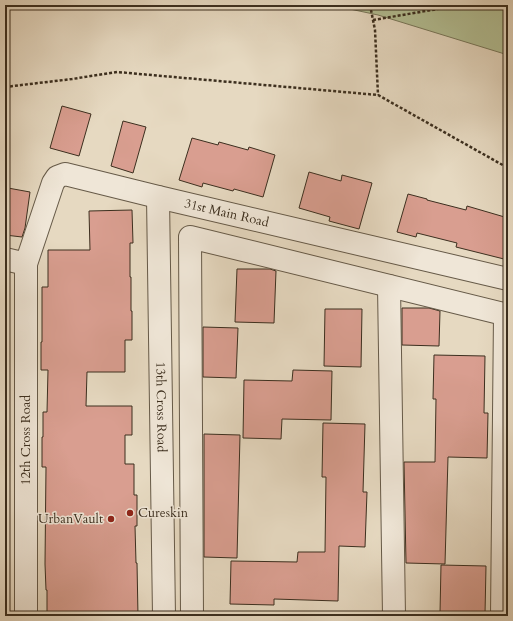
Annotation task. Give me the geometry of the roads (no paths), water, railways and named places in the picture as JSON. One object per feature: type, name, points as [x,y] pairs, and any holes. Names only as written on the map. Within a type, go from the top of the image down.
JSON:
[{"type":"street","name":"31st Main Road","points":[[26,264],[52,183],[57,177],[65,174],[508,279]]},
{"type":"street","name":"13th Cross Road","points":[[158,197],[164,616]]},
{"type":"street","points":[[192,616],[190,237],[506,315],[502,616]]},
{"type":"street","points":[[5,259],[26,264]]},
{"type":"street","name":"12th Cross Road","points":[[26,264],[26,616]]},
{"type":"street","points":[[389,286],[394,616]]},
{"type":"place","name":"Cureskin","points":[[130,513]]},
{"type":"place","name":"UrbanVault","points":[[111,519]]}]
